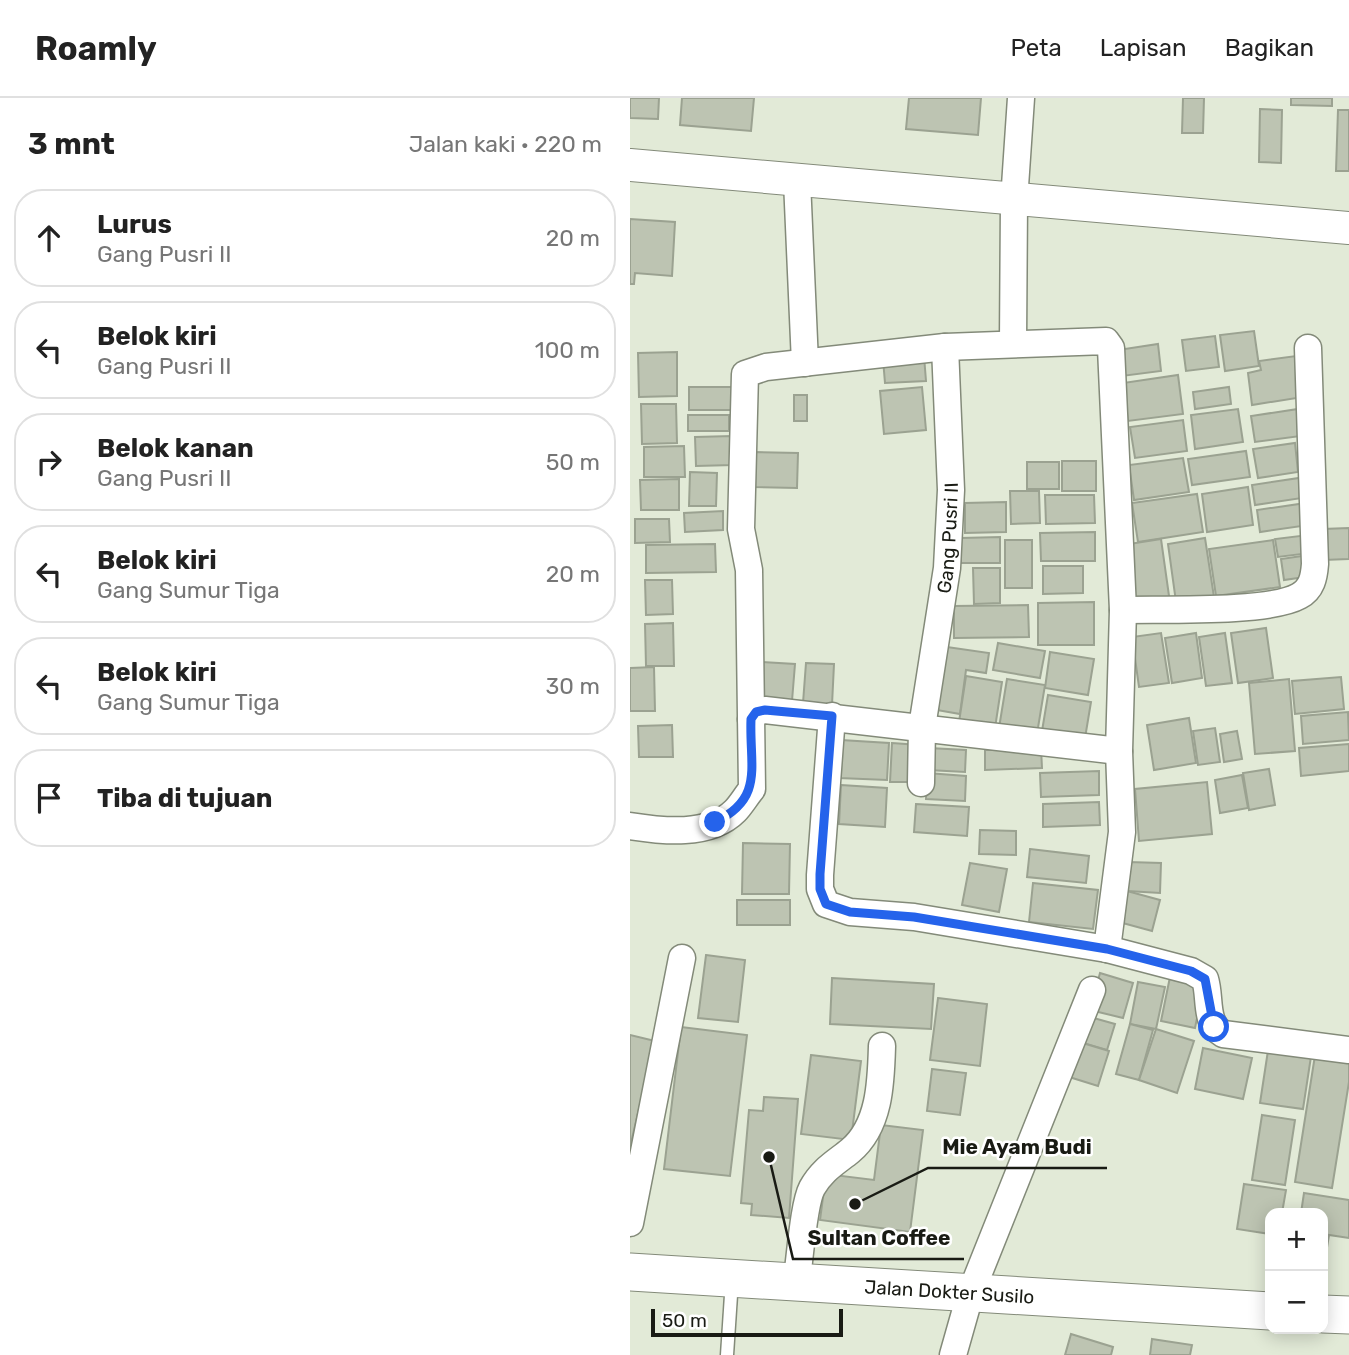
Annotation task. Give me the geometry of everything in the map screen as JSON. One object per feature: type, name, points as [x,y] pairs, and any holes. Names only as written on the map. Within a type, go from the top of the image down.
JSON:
[{"type":"main road","name":"Jalan Dokter Susilo","points":[[630,1272],[970,1295],[1265,1311]]},
{"type":"main road","points":[[1328,1314],[1349,1315]]},
{"type":"street","points":[[1013,342],[1014,201],[1021,98]]},
{"type":"street","points":[[630,165],[1014,201],[1349,228]]},
{"type":"street","points":[[797,181],[805,363]]},
{"type":"street","points":[[630,826],[666,831],[700,828],[734,813],[751,789],[749,570],[741,529],[745,374],[805,363],[945,347],[1013,342],[1106,341],[1111,348],[1123,610],[1119,751],[1122,832],[1107,949]]},
{"type":"street","name":"Gang Pusri II","points":[[921,783],[922,727],[947,568],[951,490],[945,347]]},
{"type":"street","points":[[1123,610],[1274,605],[1301,595],[1310,587],[1315,564],[1308,348]]},
{"type":"street","points":[[751,719],[756,712],[765,710],[1119,751]]},
{"type":"street","points":[[832,716],[820,874],[820,889],[826,904],[850,912],[914,917],[1107,949],[1191,971],[1205,979],[1210,1016],[1214,1027],[1223,1034],[1349,1050]]},
{"type":"street","points":[[630,1223],[682,958]]},
{"type":"street","points":[[953,1355],[970,1295],[1092,990]]},
{"type":"street","points":[[796,1284],[810,1191],[826,1167],[851,1150],[865,1134],[881,1091],[882,1046]]},
{"type":"lane","points":[[727,1355],[732,1280]]},
{"type":"building","points":[[630,98],[659,98],[658,119],[630,118]]},
{"type":"building","points":[[682,98],[754,98],[751,131],[680,125]]},
{"type":"building","points":[[909,98],[981,98],[978,135],[906,129]]},
{"type":"building","points":[[1183,98],[1204,98],[1203,133],[1182,133]]},
{"type":"building","points":[[1291,98],[1332,98],[1332,106],[1291,105]]},
{"type":"building","points":[[1260,109],[1282,110],[1281,163],[1259,162]]},
{"type":"building","points":[[1338,110],[1349,110],[1349,171],[1336,171]]},
{"type":"building","points":[[630,219],[675,222],[672,276],[635,273],[634,284],[630,284]]},
{"type":"building","points":[[1254,331],[1259,366],[1225,371],[1220,335]]},
{"type":"building","points":[[1215,336],[1219,367],[1186,371],[1182,340]]},
{"type":"building","points":[[1158,344],[1161,371],[1122,376],[1118,350]]},
{"type":"building","points":[[677,352],[677,396],[639,397],[638,353]]},
{"type":"building","points":[[924,356],[926,381],[885,383],[883,359]]},
{"type":"building","points":[[1296,356],[1303,397],[1252,405],[1248,373],[1261,370],[1259,361]]},
{"type":"building","points":[[1178,375],[1183,414],[1128,421],[1123,383]]},
{"type":"building","points":[[689,387],[737,387],[737,410],[689,410]]},
{"type":"building","points":[[922,387],[926,430],[884,434],[880,391]]},
{"type":"building","points":[[1229,387],[1231,404],[1195,409],[1193,392]]},
{"type":"building","points":[[794,395],[807,395],[807,421],[794,421]]},
{"type":"building","points":[[641,404],[676,404],[677,443],[642,444]]},
{"type":"building","points":[[1238,409],[1243,442],[1195,449],[1191,415]]},
{"type":"building","points":[[1298,409],[1301,436],[1255,442],[1251,416]]},
{"type":"building","points":[[688,415],[729,415],[729,431],[688,431]]},
{"type":"building","points":[[1183,420],[1187,451],[1135,458],[1130,427]]},
{"type":"building","points":[[732,436],[733,465],[696,466],[695,437]]},
{"type":"building","points":[[1295,443],[1298,472],[1258,478],[1253,449]]},
{"type":"building","points":[[684,446],[685,477],[644,477],[644,447]]},
{"type":"building","points":[[1246,451],[1250,477],[1192,485],[1188,459]]},
{"type":"building","points":[[755,452],[798,453],[797,488],[754,487]]},
{"type":"building","points":[[1183,458],[1189,492],[1134,500],[1129,465]]},
{"type":"building","points":[[1062,461],[1096,461],[1096,491],[1062,491]]},
{"type":"building","points":[[1027,462],[1059,462],[1059,489],[1027,489]]},
{"type":"building","points":[[690,472],[717,473],[716,506],[689,506]]},
{"type":"building","points":[[1299,478],[1302,498],[1255,505],[1252,485]]},
{"type":"building","points":[[679,479],[679,510],[641,510],[640,480]]},
{"type":"building","points":[[1248,487],[1253,525],[1207,532],[1202,494]]},
{"type":"building","points":[[1010,491],[1039,491],[1040,523],[1011,524]]},
{"type":"building","points":[[1197,494],[1203,532],[1138,542],[1132,503]]},
{"type":"building","points":[[1045,495],[1094,495],[1095,523],[1046,524]]},
{"type":"building","points":[[1006,502],[1006,532],[965,533],[965,503]]},
{"type":"building","points":[[1306,503],[1309,525],[1260,532],[1257,510]]},
{"type":"building","points":[[723,511],[723,530],[685,532],[684,513]]},
{"type":"building","points":[[635,519],[669,519],[670,542],[635,543]]},
{"type":"building","points":[[1349,528],[1349,559],[1324,560],[1323,529]]},
{"type":"building","points":[[1095,532],[1095,561],[1041,561],[1040,533]]},
{"type":"building","points":[[1308,535],[1310,553],[1278,557],[1275,539]]},
{"type":"building","points":[[1000,537],[1000,563],[961,563],[961,538]]},
{"type":"building","points":[[1205,538],[1214,597],[1176,602],[1168,544]]},
{"type":"building","points":[[1161,539],[1170,603],[1132,608],[1123,545]]},
{"type":"building","points":[[1005,540],[1032,540],[1032,588],[1005,588]]},
{"type":"building","points":[[1273,540],[1280,587],[1216,596],[1209,549]]},
{"type":"building","points":[[715,544],[716,572],[646,573],[646,545]]},
{"type":"building","points":[[1309,555],[1312,576],[1284,580],[1281,559]]},
{"type":"building","points":[[1043,566],[1083,566],[1083,593],[1043,594]]},
{"type":"building","points":[[973,568],[1000,568],[1000,603],[974,604]]},
{"type":"building","points":[[645,580],[672,580],[673,614],[646,615]]},
{"type":"building","points":[[1094,602],[1094,645],[1038,645],[1038,603]]},
{"type":"building","points":[[1028,605],[1029,637],[954,638],[954,606]]},
{"type":"building","points":[[673,623],[674,666],[646,666],[645,624]]},
{"type":"building","points":[[1266,628],[1273,678],[1238,683],[1231,633]]},
{"type":"building","points":[[1161,633],[1169,683],[1139,687],[1132,637]]},
{"type":"building","points":[[1196,633],[1202,678],[1172,683],[1165,638]]},
{"type":"building","points":[[1225,633],[1232,683],[1206,686],[1199,637]]},
{"type":"building","points":[[998,643],[1045,651],[1040,678],[993,670]]},
{"type":"building","points":[[940,646],[989,653],[986,673],[966,670],[960,714],[931,709]]},
{"type":"building","points":[[1050,652],[1094,659],[1088,695],[1045,688]]},
{"type":"building","points":[[760,662],[795,664],[792,701],[757,699]]},
{"type":"building","points":[[806,663],[834,664],[832,705],[803,703]]},
{"type":"building","points":[[654,667],[655,711],[630,711],[630,668]]},
{"type":"building","points":[[966,676],[1002,682],[995,728],[959,722]]},
{"type":"building","points":[[1341,677],[1344,709],[1295,714],[1292,681]]},
{"type":"building","points":[[1007,679],[1045,685],[1036,740],[998,734]]},
{"type":"building","points":[[1289,679],[1295,751],[1255,754],[1249,683]]},
{"type":"building","points":[[1048,695],[1091,702],[1085,738],[1042,731]]},
{"type":"building","points":[[1348,712],[1349,740],[1303,744],[1301,716]]},
{"type":"building","points":[[1189,718],[1196,763],[1154,770],[1147,725]]},
{"type":"building","points":[[672,725],[673,757],[639,757],[638,726]]},
{"type":"building","points":[[1215,728],[1220,762],[1198,765],[1193,731]]},
{"type":"building","points":[[1237,731],[1242,759],[1224,762],[1220,734]]},
{"type":"building","points":[[841,740],[889,743],[887,780],[839,778]]},
{"type":"building","points":[[892,743],[919,745],[917,782],[890,782]]},
{"type":"building","points":[[1349,744],[1349,771],[1301,776],[1299,748]]},
{"type":"building","points":[[929,748],[966,750],[965,772],[928,770]]},
{"type":"building","points":[[1041,748],[1042,768],[985,770],[985,750]]},
{"type":"building","points":[[1269,769],[1275,805],[1249,810],[1243,773]]},
{"type":"building","points":[[1099,771],[1099,795],[1041,797],[1040,773]]},
{"type":"building","points":[[927,773],[966,776],[965,801],[926,799]]},
{"type":"building","points":[[1242,775],[1248,808],[1220,813],[1215,780]]},
{"type":"building","points":[[1207,782],[1212,834],[1139,841],[1135,789]]},
{"type":"building","points":[[841,785],[887,788],[885,827],[839,824]]},
{"type":"building","points":[[1099,802],[1100,825],[1043,827],[1043,804]]},
{"type":"building","points":[[916,804],[969,807],[967,836],[914,832]]},
{"type":"building","points":[[980,830],[1016,831],[1016,855],[979,854]]},
{"type":"building","points":[[743,843],[790,844],[789,894],[742,894]]},
{"type":"building","points":[[1030,849],[1089,856],[1086,883],[1027,877]]},
{"type":"building","points":[[1128,862],[1161,863],[1160,893],[1127,891]]},
{"type":"building","points":[[970,863],[1007,869],[999,912],[962,905]]},
{"type":"building","points":[[1033,883],[1098,890],[1093,929],[1029,922]]},
{"type":"building","points":[[1127,891],[1160,900],[1152,931],[1119,922]]},
{"type":"building","points":[[737,900],[790,900],[790,925],[737,925]]},
{"type":"building","points":[[706,955],[745,960],[738,1022],[698,1018]]},
{"type":"building","points":[[1100,973],[1133,983],[1123,1018],[1090,1010]]},
{"type":"building","points":[[1170,977],[1204,984],[1195,1028],[1161,1021]]},
{"type":"building","points":[[832,978],[934,984],[931,1029],[830,1024]]},
{"type":"building","points":[[1138,982],[1165,987],[1156,1029],[1130,1024]]},
{"type":"building","points":[[938,998],[987,1004],[980,1066],[930,1060]]},
{"type":"building","points":[[1083,1015],[1115,1024],[1107,1050],[1076,1041]]},
{"type":"building","points":[[1130,1024],[1153,1030],[1139,1080],[1116,1074]]},
{"type":"building","points":[[681,1027],[747,1035],[730,1176],[664,1169]]},
{"type":"building","points":[[1156,1029],[1194,1041],[1177,1093],[1139,1080]]},
{"type":"building","points":[[630,1035],[655,1041],[630,1147]]},
{"type":"building","points":[[1076,1041],[1109,1051],[1098,1086],[1066,1076]]},
{"type":"building","points":[[1269,1044],[1312,1050],[1303,1109],[1260,1103]]},
{"type":"building","points":[[1203,1048],[1252,1058],[1243,1099],[1195,1089]]},
{"type":"building","points":[[1316,1049],[1349,1055],[1349,1082],[1332,1188],[1295,1182]]},
{"type":"building","points":[[811,1055],[861,1061],[851,1140],[801,1134]]},
{"type":"building","points":[[932,1069],[966,1073],[960,1115],[927,1111]]},
{"type":"building","points":[[764,1097],[798,1099],[789,1218],[751,1215],[752,1204],[741,1203],[749,1110],[763,1111]]},
{"type":"building","points":[[1262,1115],[1295,1120],[1285,1185],[1252,1180]]},
{"type":"building","points":[[881,1125],[923,1130],[910,1232],[820,1220],[826,1174],[874,1180]]},
{"type":"building","points":[[1244,1184],[1286,1190],[1283,1208],[1265,1208],[1265,1233],[1237,1229]]},
{"type":"building","points":[[1304,1193],[1349,1200],[1349,1238],[1329,1235],[1328,1241],[1328,1208],[1302,1208]]},
{"type":"building","points":[[1071,1334],[1113,1347],[1111,1355],[1065,1355]]},
{"type":"building","points":[[1152,1339],[1192,1345],[1190,1355],[1150,1355]]},
{"type":"place","name":"Sultan Coffee","points":[[769,1157]]},
{"type":"place","name":"Mie Ayam Budi","points":[[855,1204]]},
{"type":"route","points":[[715,822],[734,813],[751,789],[751,719],[756,712],[765,710],[832,716],[820,874],[820,889],[826,904],[850,912],[914,917],[1107,949],[1191,971],[1205,979],[1214,1027]]}]
